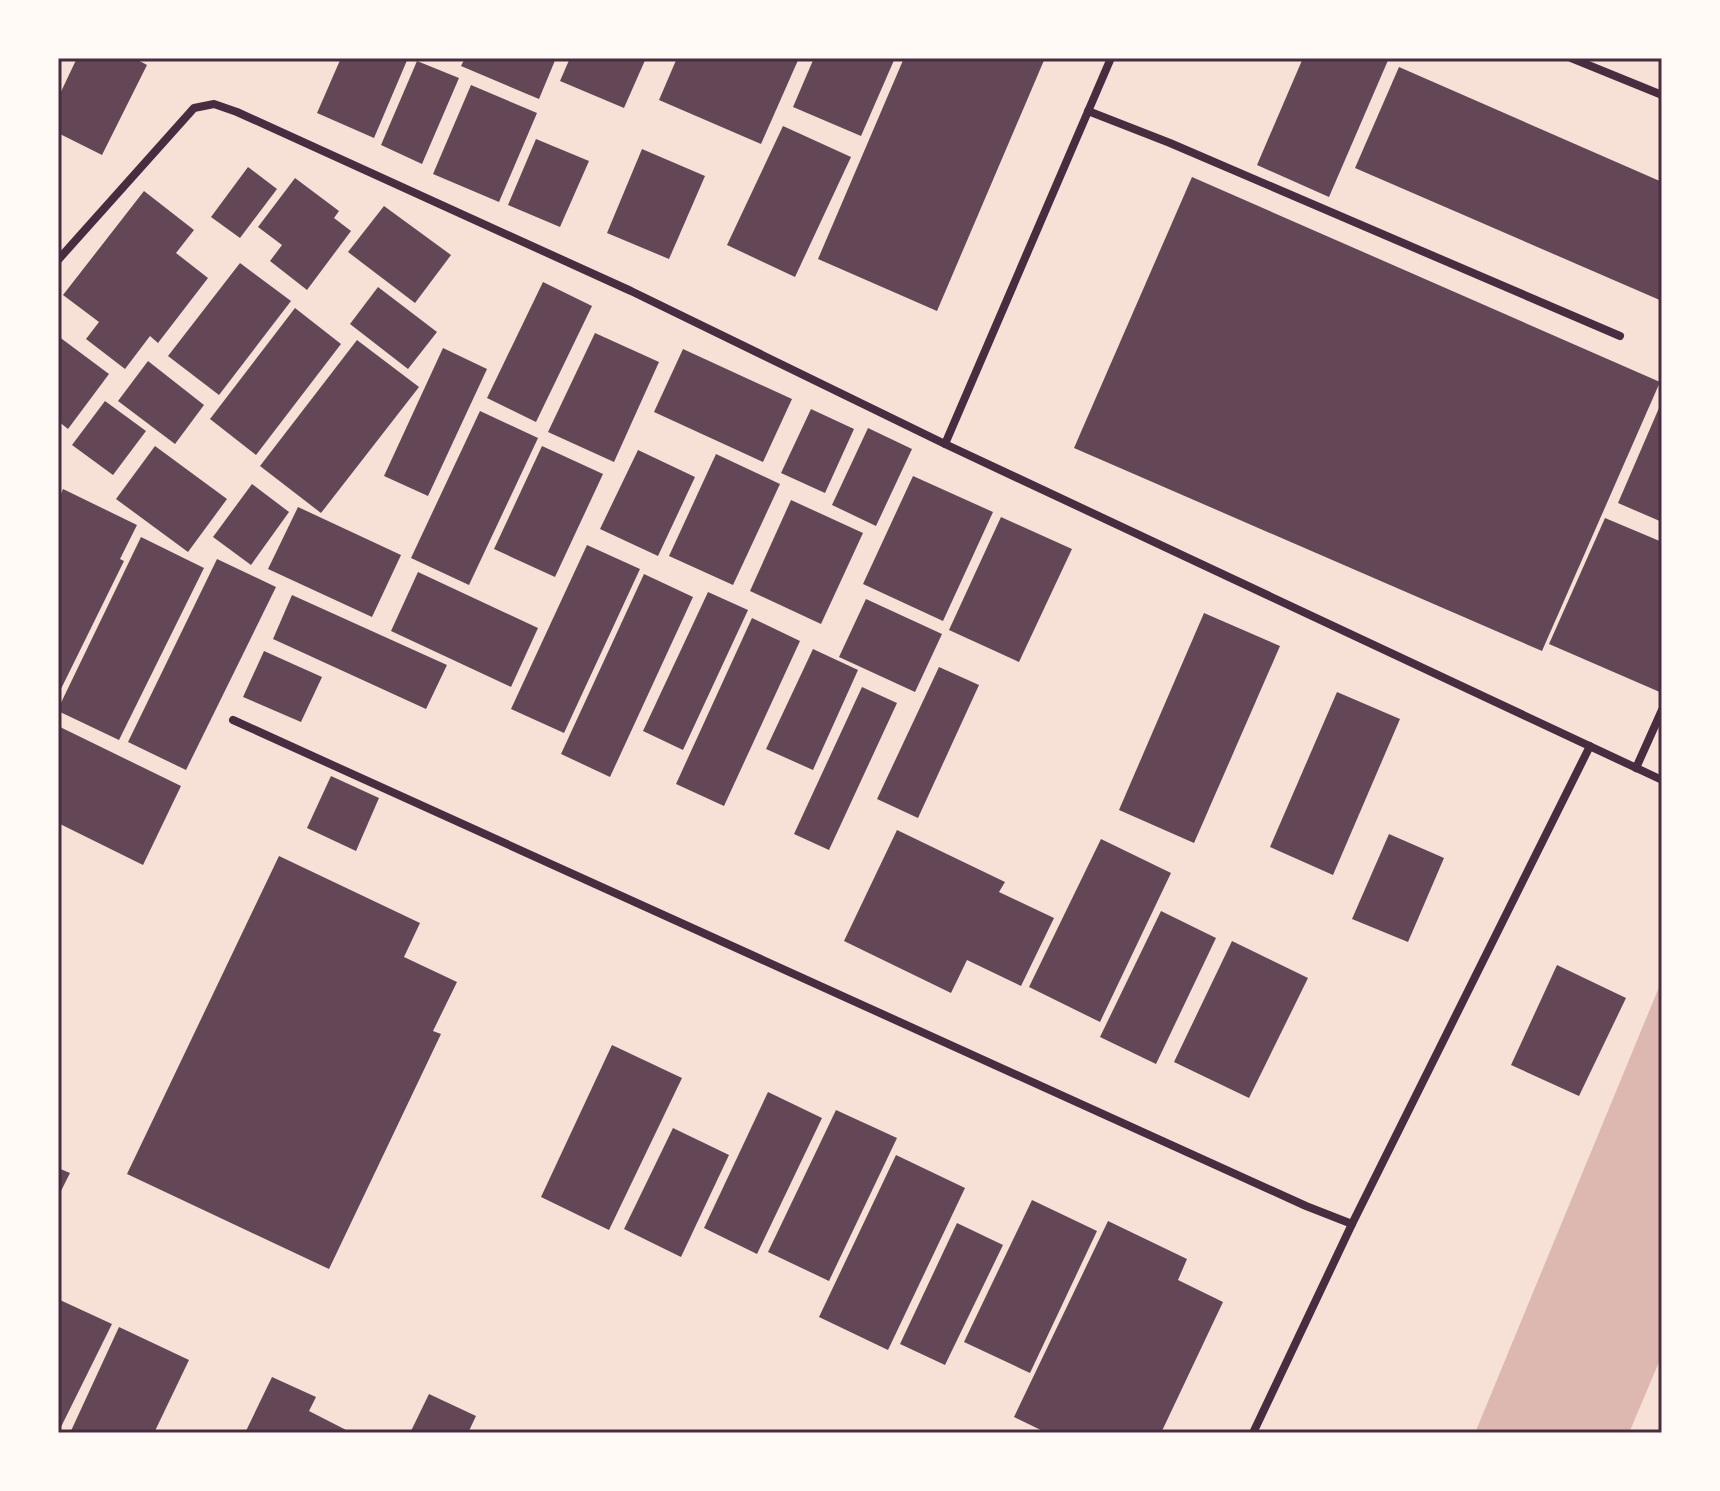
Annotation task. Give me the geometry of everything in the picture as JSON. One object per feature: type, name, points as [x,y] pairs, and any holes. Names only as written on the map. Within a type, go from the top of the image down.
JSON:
[{"type":"street","points":[[945,444],[1111,58]]},
{"type":"street","points":[[1571,58],[1662,95]]},
{"type":"street","points":[[58,260],[194,108],[214,104],[631,291],[945,444],[1662,780]]},
{"type":"street","points":[[1088,111],[1170,143],[1620,336]]},
{"type":"street","points":[[1636,768],[1662,710]]},
{"type":"street","points":[[233,720],[1277,1193],[1352,1224]]},
{"type":"street","points":[[1253,1433],[1352,1224],[1590,746]]},
{"type":"shaded area","points":[[1662,980],[1662,1355],[1629,1433],[1475,1433]]},
{"type":"building","points":[[77,58],[134,58],[147,65],[102,155],[58,133],[58,98]]},
{"type":"building","points":[[341,58],[408,58],[374,138],[317,113]]},
{"type":"building","points":[[465,58],[556,58],[539,99],[461,66]]},
{"type":"building","points":[[570,58],[646,58],[624,108],[560,81]]},
{"type":"building","points":[[677,58],[799,58],[761,144],[659,100]]},
{"type":"building","points":[[814,58],[895,58],[861,136],[793,107]]},
{"type":"building","points":[[904,58],[1045,58],[937,311],[818,259]]},
{"type":"building","points":[[1303,58],[1389,58],[1329,197],[1257,165]]},
{"type":"building","points":[[417,61],[459,78],[422,164],[381,145]]},
{"type":"building","points":[[1399,67],[1662,182],[1662,301],[1355,168]]},
{"type":"building","points":[[471,85],[537,113],[499,202],[433,174]]},
{"type":"building","points":[[783,126],[851,157],[795,277],[727,245]]},
{"type":"building","points":[[536,139],[589,161],[560,227],[508,205]]},
{"type":"building","points":[[642,149],[705,176],[669,259],[607,233]]},
{"type":"building","points":[[248,167],[277,189],[240,238],[211,217]]},
{"type":"building","points":[[1192,177],[1660,382],[1542,651],[1074,448]]},
{"type":"building","points":[[295,178],[339,211],[334,218],[351,231],[307,290],[270,261],[282,245],[258,227]]},
{"type":"building","points":[[144,191],[194,230],[176,253],[208,278],[158,343],[150,336],[125,369],[86,339],[99,322],[63,295]]},
{"type":"building","points":[[384,206],[451,255],[415,303],[348,252]]},
{"type":"building","points":[[240,263],[291,301],[219,395],[168,356]]},
{"type":"building","points":[[543,282],[592,306],[536,422],[487,398]]},
{"type":"building","points":[[378,287],[437,332],[408,369],[350,324]]},
{"type":"building","points":[[295,308],[341,344],[256,455],[210,419]]},
{"type":"building","points":[[595,333],[659,362],[614,462],[548,432]]},
{"type":"building","points":[[58,336],[109,374],[68,429],[58,421]]},
{"type":"building","points":[[357,340],[419,387],[321,513],[260,466]]},
{"type":"building","points":[[443,348],[487,369],[428,496],[384,476]]},
{"type":"building","points":[[683,349],[792,399],[763,462],[654,412]]},
{"type":"building","points":[[148,361],[204,405],[175,444],[118,401]]},
{"type":"building","points":[[105,401],[146,431],[113,475],[72,445]]},
{"type":"building","points":[[1662,401],[1662,522],[1618,503]]},
{"type":"building","points":[[811,409],[854,429],[825,493],[781,473]]},
{"type":"building","points":[[480,411],[538,438],[469,585],[411,558]]},
{"type":"building","points":[[868,428],[912,449],[876,526],[832,505]]},
{"type":"building","points":[[155,446],[227,499],[188,552],[116,499]]},
{"type":"building","points":[[542,446],[603,474],[555,577],[494,549]]},
{"type":"building","points":[[638,450],[695,477],[658,556],[600,529]]},
{"type":"building","points":[[716,454],[780,484],[733,585],[669,556]]},
{"type":"building","points":[[913,476],[993,512],[943,621],[863,584]]},
{"type":"building","points":[[252,484],[289,512],[251,565],[213,537]]},
{"type":"building","points":[[63,489],[137,525],[120,559],[124,561],[58,695],[58,501]]},
{"type":"building","points":[[791,500],[863,533],[821,624],[750,591]]},
{"type":"building","points":[[298,507],[401,555],[372,617],[268,569]]},
{"type":"building","points":[[1001,517],[1072,549],[1019,662],[949,630]]},
{"type":"building","points":[[1605,518],[1662,542],[1662,693],[1549,644]]},
{"type":"building","points":[[141,537],[204,568],[119,740],[58,709]]},
{"type":"building","points":[[587,545],[640,569],[564,733],[511,709]]},
{"type":"building","points":[[217,559],[276,587],[186,770],[128,742]]},
{"type":"building","points":[[418,572],[538,628],[511,687],[391,631]]},
{"type":"building","points":[[644,574],[693,597],[610,777],[561,754]]},
{"type":"building","points":[[708,592],[748,610],[683,750],[643,731]]},
{"type":"building","points":[[292,595],[447,665],[426,709],[273,639]]},
{"type":"building","points":[[866,599],[942,634],[915,692],[839,657]]},
{"type":"building","points":[[1204,613],[1280,646],[1194,843],[1119,810]]},
{"type":"building","points":[[752,618],[800,641],[724,806],[676,784]]},
{"type":"building","points":[[813,649],[858,670],[813,770],[766,749]]},
{"type":"building","points":[[264,651],[322,677],[301,722],[243,697]]},
{"type":"building","points":[[939,667],[979,685],[918,818],[877,799]]},
{"type":"building","points":[[862,687],[897,703],[829,850],[794,834]]},
{"type":"building","points":[[1337,692],[1400,719],[1333,875],[1270,847]]},
{"type":"building","points":[[58,726],[181,786],[143,865],[58,823]]},
{"type":"building","points":[[331,776],[379,798],[356,851],[307,828]]},
{"type":"building","points":[[897,830],[1005,882],[999,892],[1054,918],[1021,986],[967,960],[951,993],[844,941]]},
{"type":"building","points":[[1389,834],[1444,858],[1408,942],[1352,919]]},
{"type":"building","points":[[1101,839],[1171,873],[1100,1022],[1029,987]]},
{"type":"building","points":[[279,856],[420,923],[404,957],[457,982],[433,1031],[441,1034],[329,1269],[127,1174]]},
{"type":"building","points":[[1161,911],[1216,938],[1156,1064],[1100,1037]]},
{"type":"building","points":[[1232,941],[1308,978],[1249,1098],[1174,1062]]},
{"type":"building","points":[[1557,965],[1626,998],[1579,1096],[1511,1065]]},
{"type":"building","points":[[612,1045],[682,1078],[609,1230],[541,1197]]},
{"type":"building","points":[[768,1092],[822,1118],[757,1254],[704,1228]]},
{"type":"building","points":[[836,1110],[897,1138],[829,1281],[768,1252]]},
{"type":"building","points":[[673,1128],[729,1155],[681,1257],[624,1229]]},
{"type":"building","points":[[896,1155],[965,1188],[888,1350],[819,1317]]},
{"type":"building","points":[[58,1168],[70,1173],[58,1197]]},
{"type":"building","points":[[1032,1200],[1097,1231],[1030,1373],[964,1342]]},
{"type":"building","points":[[1108,1221],[1187,1259],[1178,1280],[1223,1302],[1161,1433],[1047,1433],[1014,1417]]},
{"type":"building","points":[[957,1223],[1003,1245],[945,1365],[900,1344]]},
{"type":"building","points":[[60,1300],[112,1324],[58,1433],[58,1303]]},
{"type":"building","points":[[119,1327],[189,1360],[154,1433],[70,1433]]},
{"type":"building","points":[[272,1377],[316,1397],[309,1411],[352,1433],[245,1433]]},
{"type":"building","points":[[429,1394],[476,1416],[468,1433],[410,1433]]}]
